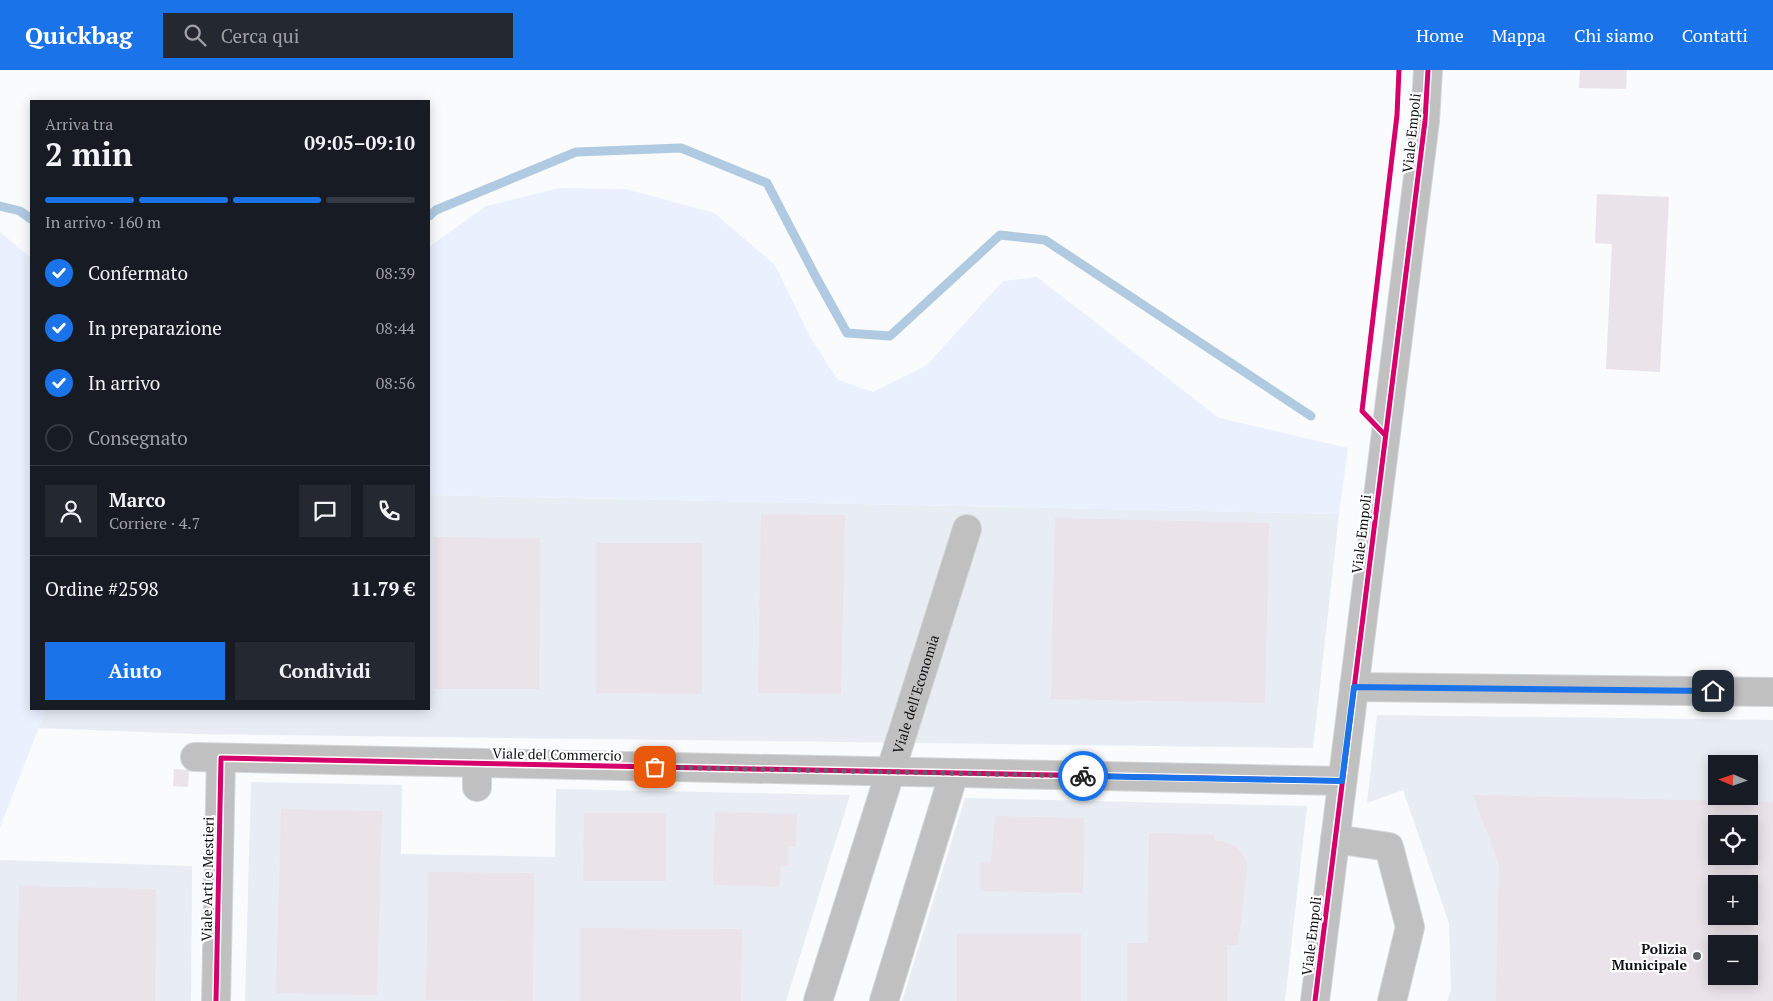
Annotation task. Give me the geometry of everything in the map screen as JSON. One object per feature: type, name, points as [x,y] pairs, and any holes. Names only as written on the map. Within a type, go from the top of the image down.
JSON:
[{"type":"street","name":"Viale Empoli","points":[[1314,1001],[1425,121],[1428,70]]},
{"type":"street","name":"Viale dell'Economia","points":[[818,1001],[892,772],[967,528]]},
{"type":"street","points":[[1354,687],[1773,692]]},
{"type":"street","name":"Viale del Commercio","points":[[208,758],[477,775],[892,772],[1342,781]]},
{"type":"street","name":"Viale Arti e Mestieri","points":[[208,758],[216,1001]]},
{"type":"street","points":[[884,1001],[954,773]]},
{"type":"street","points":[[1335,839],[1389,848],[1410,927],[1392,1001]]},
{"type":"shaded area","points":[[560,188],[626,189],[714,213],[775,265],[810,337],[838,380],[873,392],[926,366],[1003,281],[1037,277],[1219,418],[1348,448],[1339,514],[430,495],[430,246],[486,206]]},
{"type":"shaded area","points":[[0,232],[30,257],[30,710],[46,710],[0,827]]},
{"type":"shaded area","points":[[430,495],[1339,514],[1313,748],[196,734],[38,728],[46,710],[430,710]]},
{"type":"shaded area","points":[[1377,715],[1773,720],[1773,1001],[1447,1001],[1451,990],[1449,923],[1403,790],[1367,803]]},
{"type":"shaded area","points":[[251,782],[402,785],[401,854],[555,857],[556,789],[850,795],[786,1001],[245,1001]]},
{"type":"shaded area","points":[[965,798],[1307,806],[1285,1001],[902,1001]]},
{"type":"shaded area","points":[[0,860],[192,866],[191,1001],[0,1001]]},
{"type":"building","points":[[1580,70],[1627,70],[1626,89],[1579,88]]},
{"type":"building","points":[[1597,194],[1669,197],[1660,372],[1606,369],[1612,244],[1595,243]]},
{"type":"building","points":[[761,514],[845,515],[841,694],[758,693]]},
{"type":"building","points":[[1055,518],[1269,523],[1265,703],[1051,699]]},
{"type":"building","points":[[434,537],[540,538],[539,689],[434,689]]},
{"type":"building","points":[[596,543],[702,543],[702,694],[596,693]]},
{"type":"building","points":[[174,769],[189,770],[188,787],[173,786]]},
{"type":"building","points":[[1473,795],[1708,800],[1708,805],[1758,805],[1758,802],[1773,802],[1773,1001],[1496,1001],[1499,864]]},
{"type":"building","points":[[281,809],[382,811],[377,995],[276,993]]},
{"type":"building","points":[[715,812],[797,814],[796,847],[788,846],[788,866],[781,866],[779,887],[713,885]]},
{"type":"building","points":[[584,813],[666,813],[666,881],[583,881]]},
{"type":"building","points":[[995,816],[1084,818],[1083,893],[980,891],[980,862],[991,863]]},
{"type":"building","points":[[1149,833],[1214,834],[1215,841],[1222,841],[1237,847],[1246,860],[1247,871],[1238,945],[1227,945],[1227,1001],[1127,1001],[1127,943],[1148,943]]},
{"type":"building","points":[[428,872],[534,873],[533,1001],[426,1000]]},
{"type":"building","points":[[19,886],[156,889],[155,1001],[17,1001]]},
{"type":"building","points":[[580,928],[742,929],[741,1001],[580,1001]]},
{"type":"building","points":[[957,934],[1081,934],[1081,1001],[957,1001]]},
{"type":"waterway","points":[[430,215],[436,210],[576,152],[681,148],[767,183],[847,333],[890,336],[1000,235],[1045,240],[1311,416]]},
{"type":"waterway","points":[[0,206],[20,211],[30,218]]},
{"type":"cycle path","points":[[1385,435],[1362,411],[1397,115],[1399,70]]},
{"type":"cycle path","points":[[1315,1001],[1425,121],[1428,70]]},
{"type":"cycle path","points":[[216,1001],[221,758],[1342,781]]},
{"type":"way so far","points":[[655,767],[1083,776]]},
{"type":"place","name":"Polizia Municipale","points":[[1697,956]]},
{"type":"route","points":[[1083,776],[1342,781],[1354,687],[1713,691]]}]
